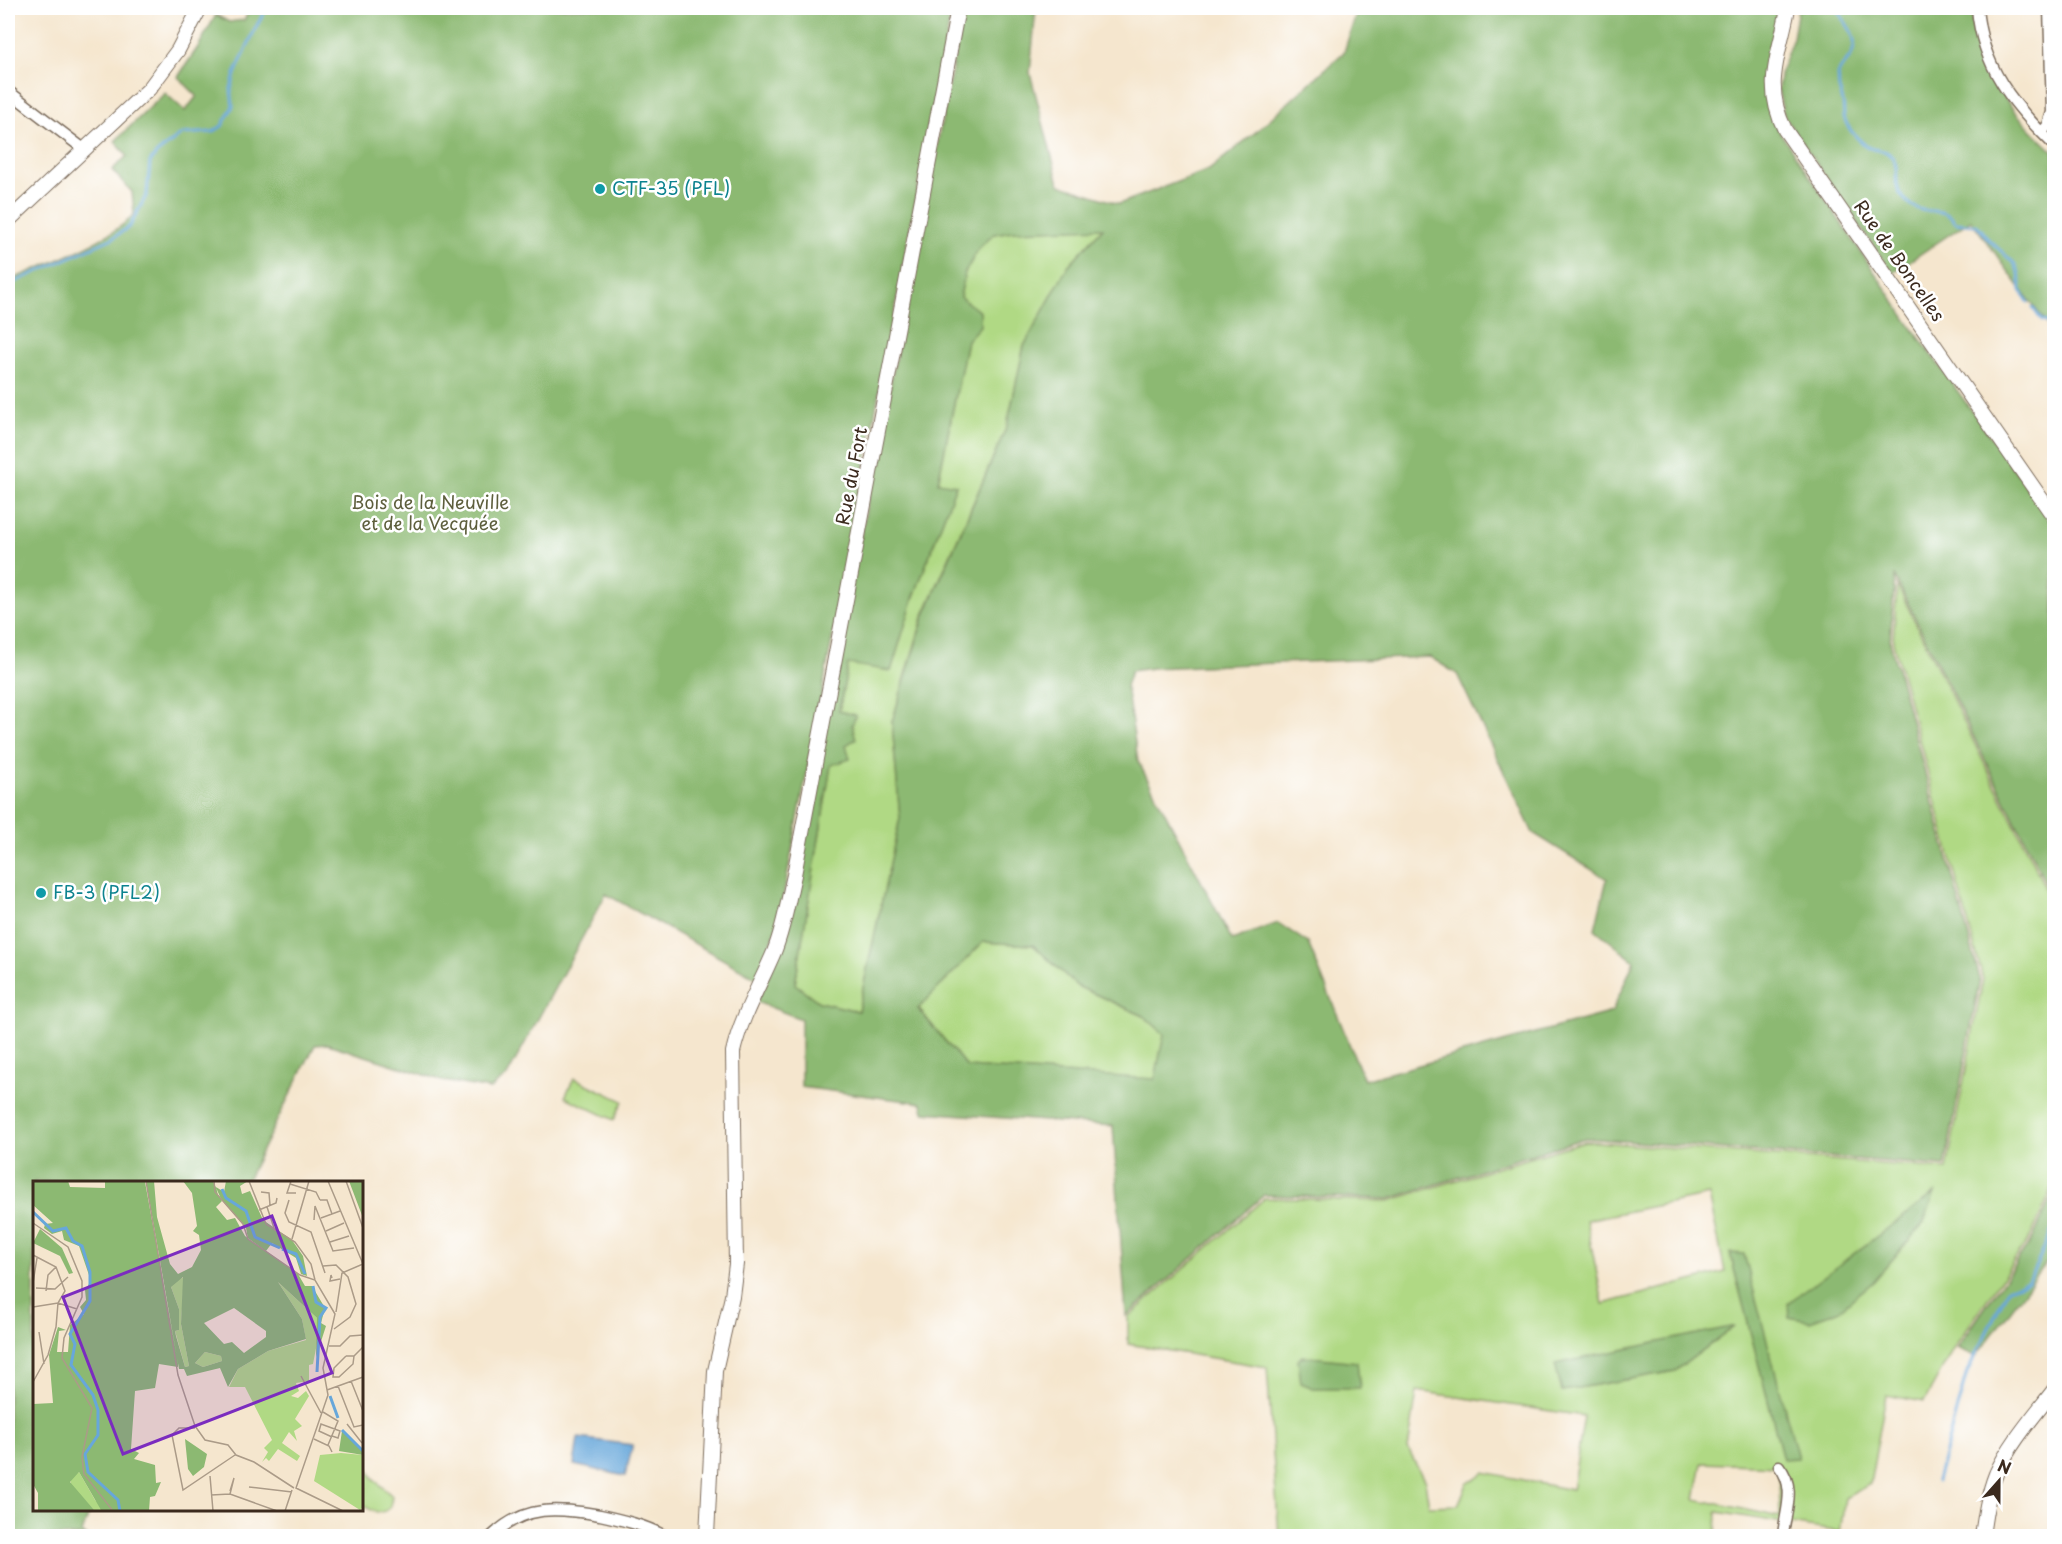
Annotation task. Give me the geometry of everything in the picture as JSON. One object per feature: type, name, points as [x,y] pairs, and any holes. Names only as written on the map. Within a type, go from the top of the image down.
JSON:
[{"type":"street","points":[[8,220],[133,105],[165,69],[189,33],[200,8]]},
{"type":"street","name":"Rue du Fort","points":[[704,1533],[715,1371],[732,1296],[736,1264],[733,1052],[740,1030],[775,950],[794,875],[958,8]]},
{"type":"street","name":"Rue de Boncelles","points":[[1788,8],[1773,81],[1777,113],[1785,130],[2055,516]]},
{"type":"street","points":[[1977,8],[1983,39],[1999,80],[2018,107],[2055,145]]},
{"type":"street","points":[[2042,132],[2048,126],[2052,111],[2049,8]]},
{"type":"street","points":[[8,91],[85,150]]},
{"type":"street","points":[[1982,1536],[1987,1503],[1999,1467],[2055,1390]]},
{"type":"street","points":[[1779,1466],[1790,1490],[1784,1536]]},
{"type":"street","points":[[492,1536],[517,1518],[540,1510],[554,1509],[625,1521],[665,1536]]},
{"type":"green space","name":"Bois de la Neuville et de la Vecquée","points":[[251,8],[952,8],[778,924],[758,979],[606,894],[507,1076],[490,1089],[444,1081],[328,1044],[315,1045],[247,1181],[33,1181],[33,1511],[90,1511],[82,1533],[86,1536],[8,1536],[8,281],[93,243],[124,224],[134,214],[132,192],[112,170],[127,156],[115,141],[165,93],[185,111],[197,96],[178,77],[216,15],[229,22],[244,20]]},
{"type":"green space","points":[[964,8],[1036,8],[1030,73],[1059,184],[1119,204],[1209,170],[1258,130],[1344,52],[1358,8],[1780,8],[1766,87],[1767,100],[1774,122],[1915,332],[2054,525],[2054,900],[1895,577],[1890,642],[1980,979],[1945,1166],[1585,1138],[1389,1199],[1264,1195],[1126,1316],[1113,1126],[924,1112],[922,1103],[801,1087],[801,1019],[757,1002],[780,950]],"holes":[[[1103,228],[1068,266],[1024,346],[1007,426],[924,617],[892,722],[900,818],[858,1011],[819,1002],[795,984],[831,765],[850,759],[846,745],[856,739],[852,725],[856,715],[839,711],[848,664],[891,671],[913,599],[956,485],[938,482],[967,340],[980,326],[980,312],[960,297],[965,272],[979,248],[994,234],[1012,231]],[[1430,657],[1457,674],[1533,833],[1607,879],[1595,929],[1634,961],[1612,1012],[1364,1080],[1308,943],[1278,923],[1232,940],[1138,761],[1126,686],[1131,671],[1152,668]],[[983,942],[1033,945],[1077,986],[1144,1016],[1164,1034],[1155,1079],[967,1067],[918,1009]]]},
{"type":"green space","points":[[1798,8],[1970,8],[1988,71],[2022,120],[2054,152],[2054,334],[1971,220],[1892,273],[1784,116],[1778,89],[1781,70],[1793,38]]},
{"type":"green space","points":[[1104,227],[1068,266],[1024,346],[1007,426],[923,617],[892,722],[900,818],[858,1011],[819,1002],[795,984],[831,765],[846,744],[839,711],[848,663],[891,671],[913,599],[956,485],[938,483],[967,340],[980,312],[960,297],[965,272],[979,248],[994,234],[1012,231]]},
{"type":"green space","points":[[1897,585],[2054,906],[2054,1185],[2031,1236],[1955,1346],[1924,1402],[1886,1395],[1870,1484],[1845,1498],[1840,1532],[1717,1512],[1716,1536],[1279,1536],[1267,1367],[1128,1344],[1128,1317],[1265,1198],[1389,1201],[1585,1141],[1947,1169],[1983,979],[1893,642]],"holes":[[[1709,1195],[1725,1272],[1603,1304],[1586,1220]],[[1730,1253],[1798,1458],[1783,1458]],[[1734,1327],[1675,1371],[1562,1391]],[[1417,1391],[1584,1416],[1572,1490],[1484,1472],[1467,1484],[1458,1505],[1429,1506],[1425,1482],[1408,1449]],[[1702,1463],[1779,1466],[1780,1517],[1695,1499]]]},
{"type":"green space","points":[[983,942],[1034,945],[1077,986],[1144,1016],[1165,1034],[1155,1080],[967,1067],[918,1008]]},
{"type":"green space","points":[[574,1078],[623,1101],[614,1120],[565,1097]]},
{"type":"green space","points":[[2054,1191],[2054,1253],[1976,1356],[1957,1348],[2033,1238]]},
{"type":"green space","points":[[1935,1193],[1923,1224],[1873,1282],[1838,1311],[1810,1321],[1789,1317],[1788,1303]]},
{"type":"green space","points":[[1730,1253],[1744,1254],[1798,1458],[1783,1459]]},
{"type":"green space","points":[[1735,1326],[1675,1371],[1562,1391],[1555,1364]]},
{"type":"green space","points":[[1302,1356],[1357,1362],[1360,1388],[1313,1388],[1301,1383],[1298,1360]]},
{"type":"green space","points":[[363,1461],[373,1478],[392,1496],[390,1508],[382,1512],[369,1509],[363,1505]]},
{"type":"water","points":[[578,1438],[633,1445],[625,1476],[574,1465]]},
{"type":"waterway","points":[[8,285],[113,238],[130,226],[147,194],[150,162],[157,153],[182,134],[213,132],[222,126],[233,106],[231,89],[235,74],[267,8]]},
{"type":"waterway","points":[[1838,8],[1854,39],[1852,55],[1838,75],[1844,118],[1848,127],[1868,147],[1890,154],[1895,164],[1897,186],[1909,203],[1922,210],[1945,213],[1956,223],[1976,225],[1980,228],[1988,239],[2014,263],[2019,274],[2021,290],[2028,302]]},
{"type":"waterway","points":[[2033,308],[2042,321],[2054,324]]},
{"type":"waterway","points":[[1937,1481],[1967,1372],[2008,1289],[2029,1281],[2054,1226]]},
{"type":"place","name":"CTF-35 (PFL)","points":[[600,189]]},
{"type":"place","name":"FB-3 (PFL2)","points":[[41,893]]}]
